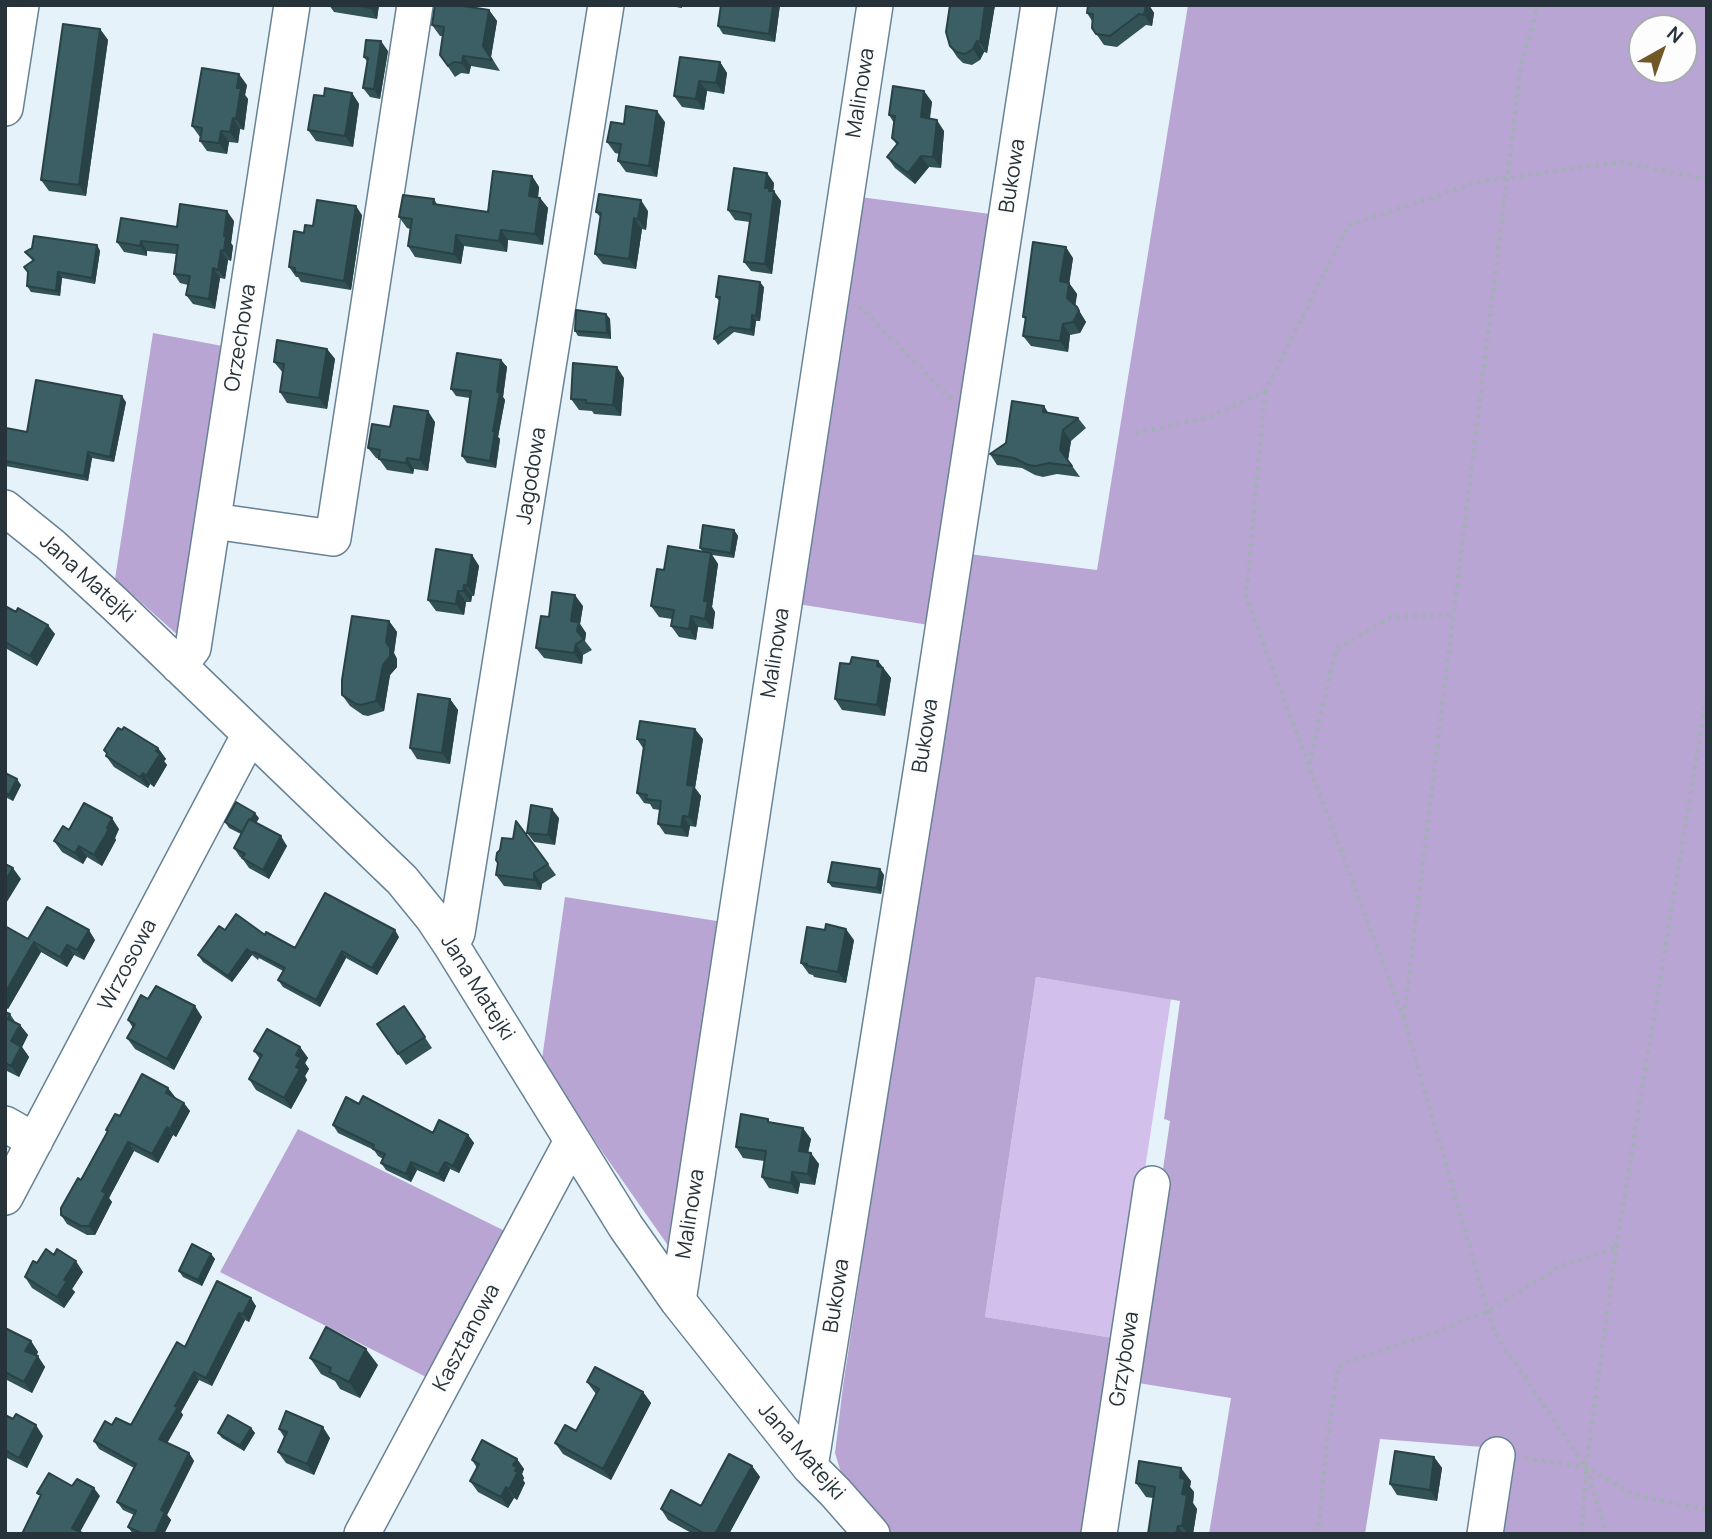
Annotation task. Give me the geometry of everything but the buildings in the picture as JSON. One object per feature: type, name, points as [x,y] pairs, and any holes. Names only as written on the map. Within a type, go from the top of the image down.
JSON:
[{"type":"street","points":[[5,108],[21,5]]},
{"type":"street","name":"Orzechowa","points":[[179,666],[193,648],[292,5]]},
{"type":"street","points":[[213,521],[333,538],[415,5]]},
{"type":"street","name":"Jagodowa","points":[[451,945],[457,933],[482,784],[606,5]]},
{"type":"street","name":"Malinowa","points":[[678,1301],[874,5]]},
{"type":"street","name":"Bukowa","points":[[810,1466],[1039,5]]},
{"type":"street","name":"Jana Matejki","points":[[5,508],[117,605],[402,880],[451,945],[626,1227],[678,1301],[810,1466],[872,1534]]},
{"type":"street","name":"Wrzosowa","points":[[5,1197],[250,734]]},
{"type":"street","points":[[5,1124],[35,1142]]},
{"type":"street","name":"Kasztanowa","points":[[362,1534],[572,1142]]},
{"type":"street","name":"Grzybowa","points":[[1099,1534],[1152,1184]]},
{"type":"street","points":[[1485,1534],[1497,1454]]},
{"type":"path","points":[[1404,1019],[1521,65],[1538,5]]},
{"type":"path","points":[[1606,1534],[1586,1467],[1494,1332],[1404,1019],[1246,597],[1265,391],[1349,225],[1477,182],[1620,162],[1707,179]]},
{"type":"path","points":[[833,280],[975,424]]},
{"type":"path","points":[[1135,433],[1207,418],[1265,391]]},
{"type":"path","points":[[1309,765],[1336,649],[1391,617],[1453,615]]},
{"type":"path","points":[[1582,1534],[1586,1467],[1616,1248],[1707,694]]},
{"type":"path","points":[[1318,1534],[1338,1366],[1488,1311],[1560,1266],[1616,1248]]},
{"type":"path","points":[[1497,1454],[1586,1467],[1634,1495],[1707,1510]]},
{"type":"shaded area","points":[[1188,5],[1707,5],[1707,1534],[1496,1534],[1508,1449],[1380,1439],[1365,1534],[1209,1534],[1231,1398],[1132,1382],[1170,1121],[1164,1119],[1180,1001],[1036,977],[985,1317],[1119,1339],[1089,1534],[890,1534],[843,1479],[835,1453],[843,1386],[969,554],[1097,570]]},
{"type":"shaded area","points":[[860,197],[998,215],[935,626],[798,604]]},
{"type":"shaded area","points":[[153,333],[228,347],[182,639],[115,579]]},
{"type":"shaded area","points":[[565,897],[723,922],[674,1254],[601,1150],[542,1059]]},
{"type":"shaded area","points":[[1036,977],[1171,999],[1119,1339],[985,1317]]},
{"type":"shaded area","points":[[298,1129],[505,1231],[428,1378],[220,1272]]}]
